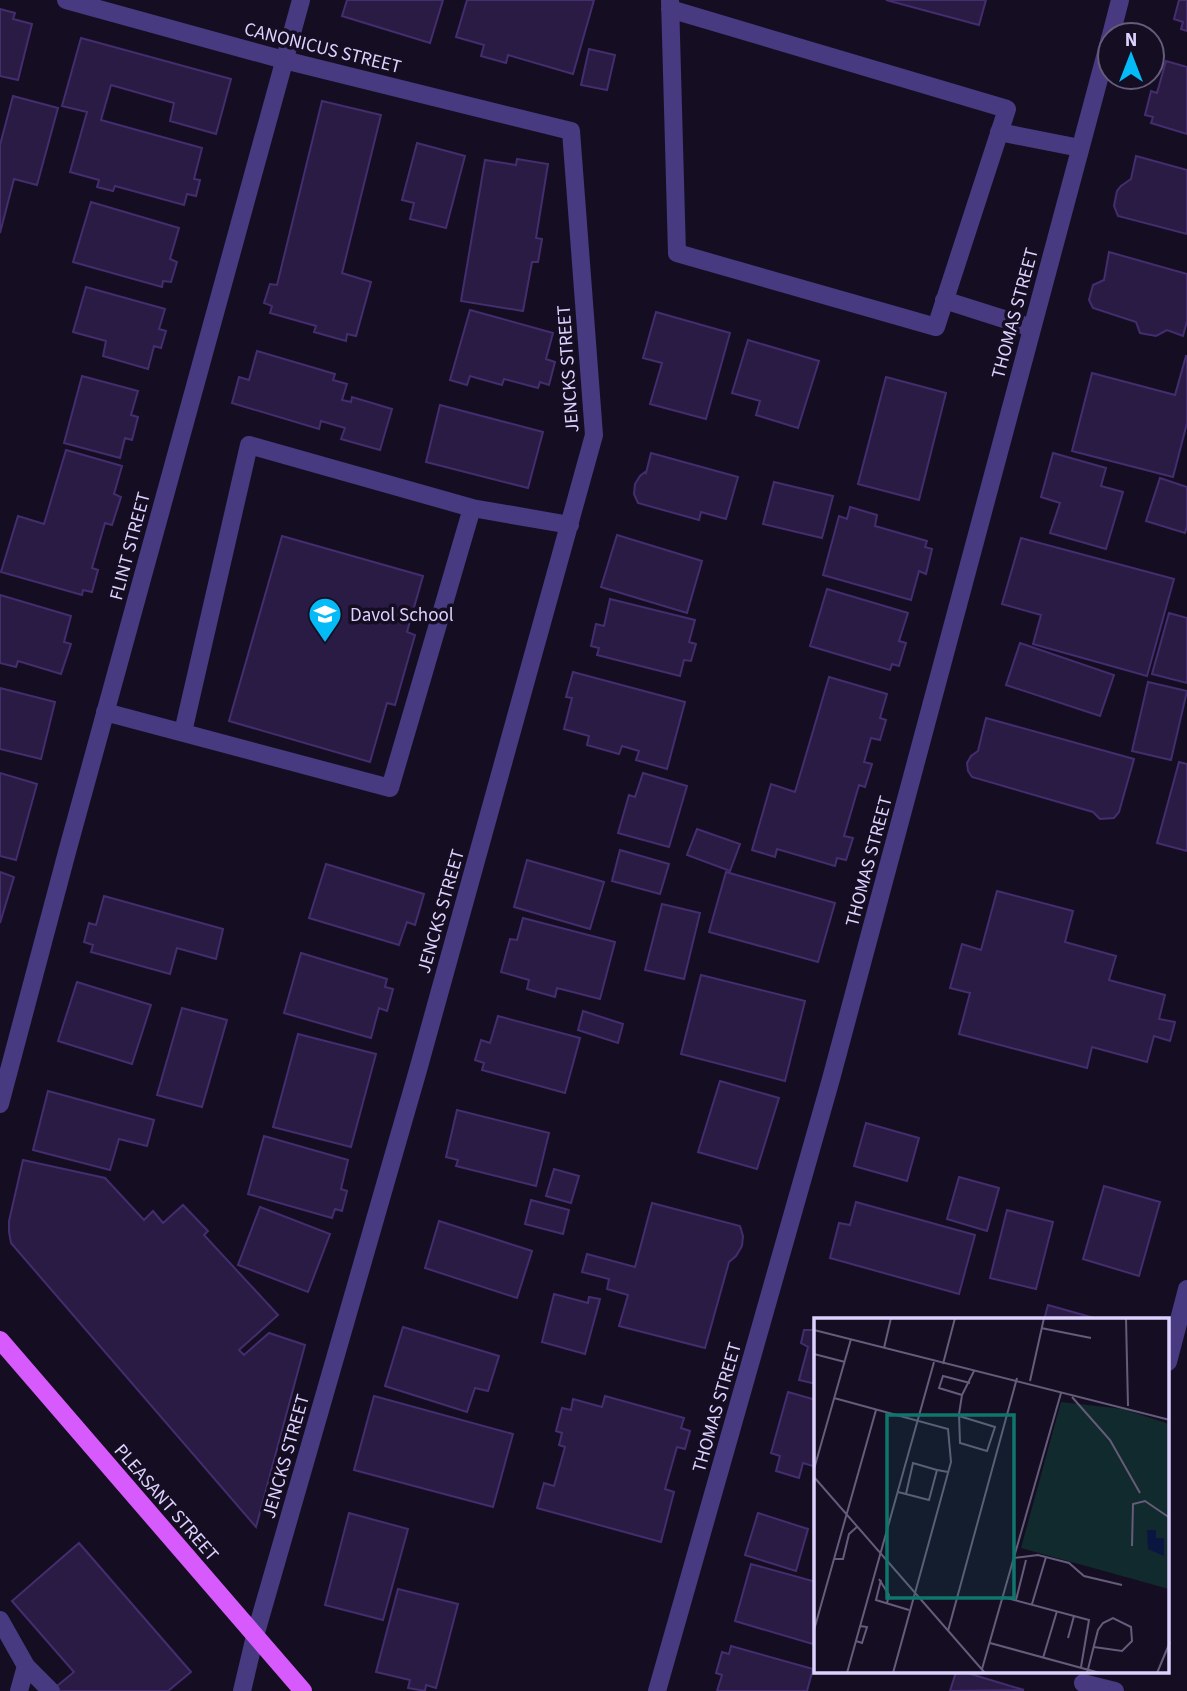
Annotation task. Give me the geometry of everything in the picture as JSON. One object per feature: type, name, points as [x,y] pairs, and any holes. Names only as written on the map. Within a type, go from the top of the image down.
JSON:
[{"type":"main road","name":"PLEASANT STREET","points":[[0,1340],[303,1691]]},
{"type":"street","name":"CANONICUS STREET","points":[[66,0],[284,60],[571,131]]},
{"type":"street","name":"FLINT STREET","points":[[0,1104],[301,0]]},
{"type":"street","name":"THOMAS STREET","points":[[1114,21],[1120,0]]},
{"type":"street","points":[[670,5],[1007,109],[999,132],[936,327],[677,253],[670,5]]},
{"type":"street","name":"THOMAS STREET","points":[[657,1691],[831,1079],[1096,89]]},
{"type":"street","name":"JENCKS STREET","points":[[242,1691],[255,1636],[418,1070],[594,435],[571,131]]},
{"type":"street","points":[[999,132],[1080,148]]},
{"type":"street","points":[[944,300],[1032,328]]},
{"type":"street","points":[[183,732],[248,445],[472,508],[569,525]]},
{"type":"street","points":[[105,712],[390,788],[472,508]]},
{"type":"street","points":[[1170,1357],[1182,1326],[1187,1289]]},
{"type":"street","points":[[0,1620],[26,1667],[51,1691]]},
{"type":"street","points":[[19,1691],[26,1667]]},
{"type":"street","points":[[1083,1682],[1115,1691]]},
{"type":"building","points":[[347,0],[443,0],[430,43],[342,16]]},
{"type":"building","points":[[467,0],[594,0],[573,74],[508,55],[506,63],[481,56],[484,45],[456,37]]},
{"type":"building","points":[[886,0],[986,0],[979,25]]},
{"type":"building","points":[[1179,0],[1187,0],[1187,31],[1181,29],[1183,22],[1174,19]]},
{"type":"building","points":[[0,9],[15,13],[13,19],[32,24],[18,80],[0,76]]},
{"type":"building","points":[[81,38],[231,79],[216,134],[170,121],[174,103],[111,85],[101,120],[202,148],[194,179],[200,180],[196,196],[187,194],[184,205],[115,186],[113,191],[97,187],[99,180],[70,172],[87,112],[62,106]]},
{"type":"building","points":[[589,49],[615,55],[607,90],[581,85]]},
{"type":"building","points":[[1166,61],[1187,67],[1187,134],[1151,123],[1153,117],[1145,115],[1151,91],[1166,91]]},
{"type":"building","points":[[13,96],[58,108],[37,185],[14,179],[0,233],[0,145]]},
{"type":"building","points":[[322,101],[381,115],[342,273],[371,282],[356,336],[347,334],[346,341],[314,332],[316,326],[270,313],[272,306],[264,303],[270,284],[277,285]]},
{"type":"building","points":[[417,143],[465,156],[446,228],[410,219],[414,203],[402,200]]},
{"type":"building","points":[[1136,156],[1187,170],[1187,234],[1118,216],[1114,206],[1117,191],[1131,179]]},
{"type":"building","points":[[517,159],[548,164],[536,238],[542,239],[538,262],[532,262],[523,311],[461,301],[485,160],[516,165]]},
{"type":"building","points":[[91,202],[179,228],[170,259],[177,262],[171,282],[163,281],[162,287],[73,262]]},
{"type":"building","points":[[1109,252],[1187,274],[1187,321],[1183,336],[1167,330],[1156,336],[1140,333],[1136,322],[1093,308],[1089,300],[1093,285],[1104,280]]},
{"type":"building","points":[[86,287],[165,309],[159,329],[166,331],[161,348],[154,346],[148,369],[103,356],[106,341],[73,332]]},
{"type":"building","points":[[470,310],[553,333],[546,359],[555,362],[549,385],[540,382],[538,388],[504,379],[502,385],[470,376],[467,385],[450,380]]},
{"type":"building","points":[[656,312],[730,333],[706,419],[650,404],[662,363],[643,358]]},
{"type":"building","points":[[748,340],[819,361],[798,428],[756,415],[760,401],[732,393]]},
{"type":"building","points":[[257,351],[335,374],[333,380],[347,384],[342,400],[351,402],[352,397],[392,409],[380,450],[341,439],[345,428],[321,421],[319,429],[232,403],[239,377],[249,380]]},
{"type":"building","points":[[1186,356],[1187,423],[1173,477],[1072,451],[1092,373],[1175,395]]},
{"type":"building","points":[[82,376],[138,391],[131,415],[138,417],[132,440],[125,438],[120,458],[64,443]]},
{"type":"building","points":[[886,377],[946,393],[919,500],[858,484]]},
{"type":"building","points":[[440,405],[543,432],[528,488],[426,462]]},
{"type":"building","points":[[66,450],[122,466],[114,494],[121,497],[112,525],[105,523],[92,568],[98,570],[92,592],[83,590],[82,595],[1,572],[18,516],[44,524]]},
{"type":"building","points":[[651,453],[738,477],[726,519],[701,512],[699,520],[638,503],[634,494],[635,484],[640,476],[646,473]]},
{"type":"building","points":[[1053,453],[1106,468],[1101,486],[1123,492],[1106,549],[1050,533],[1060,503],[1041,497]]},
{"type":"building","points":[[1160,478],[1187,487],[1185,533],[1146,521]]},
{"type":"building","points":[[774,482],[833,496],[822,538],[763,524]]},
{"type":"building","points":[[850,507],[877,515],[875,526],[927,541],[925,547],[932,549],[926,574],[919,571],[911,600],[823,575],[839,516],[847,519]]},
{"type":"building","points":[[617,535],[702,561],[687,613],[601,587]]},
{"type":"building","points":[[282,536],[423,576],[407,632],[415,635],[395,705],[387,703],[370,762],[229,721]]},
{"type":"building","points":[[1021,538],[1174,579],[1147,676],[1033,644],[1041,615],[1002,604]]},
{"type":"building","points":[[827,589],[908,613],[899,641],[906,643],[899,666],[892,664],[890,670],[810,646]]},
{"type":"building","points":[[0,595],[71,616],[64,642],[71,644],[61,674],[18,661],[16,667],[0,663]]},
{"type":"building","points":[[610,599],[695,620],[689,642],[696,644],[691,661],[684,660],[680,676],[597,655],[599,648],[591,646],[596,624],[604,626]]},
{"type":"building","points":[[1169,613],[1187,618],[1187,683],[1152,674]]},
{"type":"building","points":[[1020,643],[1114,675],[1100,716],[1006,685]]},
{"type":"building","points":[[573,672],[685,702],[667,769],[636,760],[639,751],[622,746],[619,754],[587,745],[589,736],[564,729],[572,698],[566,697]]},
{"type":"building","points":[[829,677],[887,694],[880,718],[886,720],[880,740],[871,738],[864,762],[872,764],[865,787],[859,785],[844,836],[853,838],[846,860],[837,858],[835,866],[777,849],[775,857],[752,850],[771,784],[795,792]]},
{"type":"building","points":[[1148,682],[1187,691],[1171,760],[1132,751]]},
{"type":"building","points":[[0,688],[55,702],[41,759],[0,749]]},
{"type":"building","points":[[986,718],[1134,759],[1119,812],[1114,818],[1100,819],[1093,812],[972,777],[967,763],[978,751]]},
{"type":"building","points":[[1179,762],[1187,764],[1187,851],[1157,843]]},
{"type":"building","points":[[0,773],[37,784],[16,860],[0,856]]},
{"type":"building","points":[[643,773],[687,786],[669,847],[618,833],[629,795],[635,797]]},
{"type":"building","points":[[697,829],[740,844],[730,871],[687,855]]},
{"type":"building","points":[[620,850],[669,864],[660,894],[612,881]]},
{"type":"building","points":[[527,860],[604,882],[590,929],[514,907]]},
{"type":"building","points":[[326,864],[424,894],[415,925],[407,922],[399,945],[309,918]]},
{"type":"building","points":[[0,872],[14,877],[0,923]]},
{"type":"building","points":[[726,872],[835,903],[818,962],[709,932]]},
{"type":"building","points":[[997,891],[1073,911],[1065,942],[1116,956],[1109,980],[1165,995],[1159,1019],[1175,1022],[1170,1041],[1154,1036],[1147,1062],[1092,1047],[1087,1068],[959,1034],[970,993],[950,988],[962,944],[981,950]]},
{"type":"building","points":[[104,896],[223,929],[216,959],[177,948],[170,974],[91,952],[93,945],[84,942],[89,923],[96,925]]},
{"type":"building","points":[[662,904],[700,913],[684,979],[645,970]]},
{"type":"building","points":[[523,918],[615,942],[600,999],[557,988],[555,997],[527,989],[529,980],[501,972],[510,939],[517,940]]},
{"type":"building","points":[[301,953],[387,979],[385,987],[393,989],[387,1011],[379,1008],[371,1038],[284,1013]]},
{"type":"building","points":[[701,975],[805,1001],[785,1081],[681,1054]]},
{"type":"building","points":[[77,982],[151,1005],[132,1064],[58,1041]]},
{"type":"building","points":[[182,1008],[227,1020],[202,1107],[157,1095]]},
{"type":"building","points":[[583,1011],[623,1024],[618,1043],[578,1030]]},
{"type":"building","points":[[498,1016],[580,1038],[565,1093],[482,1070],[484,1063],[475,1060],[481,1040],[490,1043]]},
{"type":"building","points":[[298,1034],[376,1054],[351,1147],[273,1127]]},
{"type":"building","points":[[720,1081],[779,1098],[757,1169],[698,1152]]},
{"type":"building","points":[[48,1091],[154,1120],[147,1146],[119,1139],[110,1170],[33,1150]]},
{"type":"building","points":[[457,1110],[549,1133],[536,1186],[456,1166],[458,1160],[446,1157]]},
{"type":"building","points":[[866,1123],[919,1138],[907,1181],[854,1166]]},
{"type":"building","points":[[264,1136],[348,1160],[341,1189],[347,1191],[342,1211],[335,1209],[332,1218],[248,1194]]},
{"type":"building","points":[[23,1160],[105,1178],[144,1220],[153,1211],[163,1223],[183,1205],[208,1231],[204,1235],[278,1315],[239,1350],[244,1355],[269,1333],[305,1345],[256,1527],[11,1243],[9,1221]]},
{"type":"building","points":[[554,1169],[579,1176],[571,1203],[546,1196]]},
{"type":"building","points":[[959,1177],[999,1188],[987,1231],[947,1219]]},
{"type":"building","points":[[1104,1186],[1160,1202],[1139,1276],[1083,1259]]},
{"type":"building","points":[[531,1200],[569,1210],[563,1234],[525,1224]]},
{"type":"building","points":[[856,1202],[975,1235],[959,1294],[830,1258],[839,1223],[850,1225]]},
{"type":"building","points":[[652,1203],[740,1226],[742,1246],[729,1262],[705,1348],[619,1326],[628,1295],[607,1289],[609,1279],[582,1272],[587,1254],[635,1267]]},
{"type":"building","points":[[260,1207],[330,1234],[308,1292],[238,1265]]},
{"type":"building","points":[[1007,1210],[1053,1222],[1036,1289],[990,1278]]},
{"type":"building","points":[[439,1221],[532,1251],[517,1298],[425,1268]]},
{"type":"building","points":[[554,1294],[588,1303],[589,1297],[600,1299],[585,1354],[542,1342]]},
{"type":"building","points":[[1048,1305],[1094,1318],[1045,1318]]},
{"type":"building","points":[[814,1324],[814,1384],[799,1380],[808,1347],[801,1343],[804,1330],[813,1330]]},
{"type":"building","points":[[403,1327],[499,1356],[488,1391],[475,1388],[467,1412],[385,1386]]},
{"type":"building","points":[[788,1392],[814,1399],[814,1466],[803,1463],[799,1478],[776,1471],[780,1456],[771,1453]]},
{"type":"building","points":[[374,1396],[513,1434],[493,1507],[354,1470]]},
{"type":"building","points":[[605,1396],[684,1418],[681,1428],[690,1431],[685,1449],[677,1447],[665,1489],[674,1492],[661,1542],[537,1508],[544,1483],[554,1486],[565,1447],[559,1445],[562,1433],[556,1431],[562,1408],[571,1410],[573,1399],[602,1407]]},
{"type":"building","points":[[349,1513],[408,1529],[383,1620],[325,1605]]},
{"type":"building","points":[[758,1513],[808,1529],[796,1571],[745,1555]]},
{"type":"building","points":[[79,1543],[191,1672],[168,1691],[51,1691],[74,1672],[12,1601]]},
{"type":"building","points":[[751,1564],[814,1581],[814,1644],[735,1621]]},
{"type":"building","points":[[398,1589],[458,1604],[436,1688],[426,1685],[425,1691],[408,1688],[410,1680],[376,1672]]},
{"type":"building","points":[[731,1646],[813,1669],[807,1691],[717,1691],[722,1675],[716,1673],[722,1652],[729,1654]]},
{"type":"building","points":[[955,1674],[971,1674],[1024,1690],[950,1691]]},
{"type":"place","name":"Davol School","points":[[325,644]]}]
